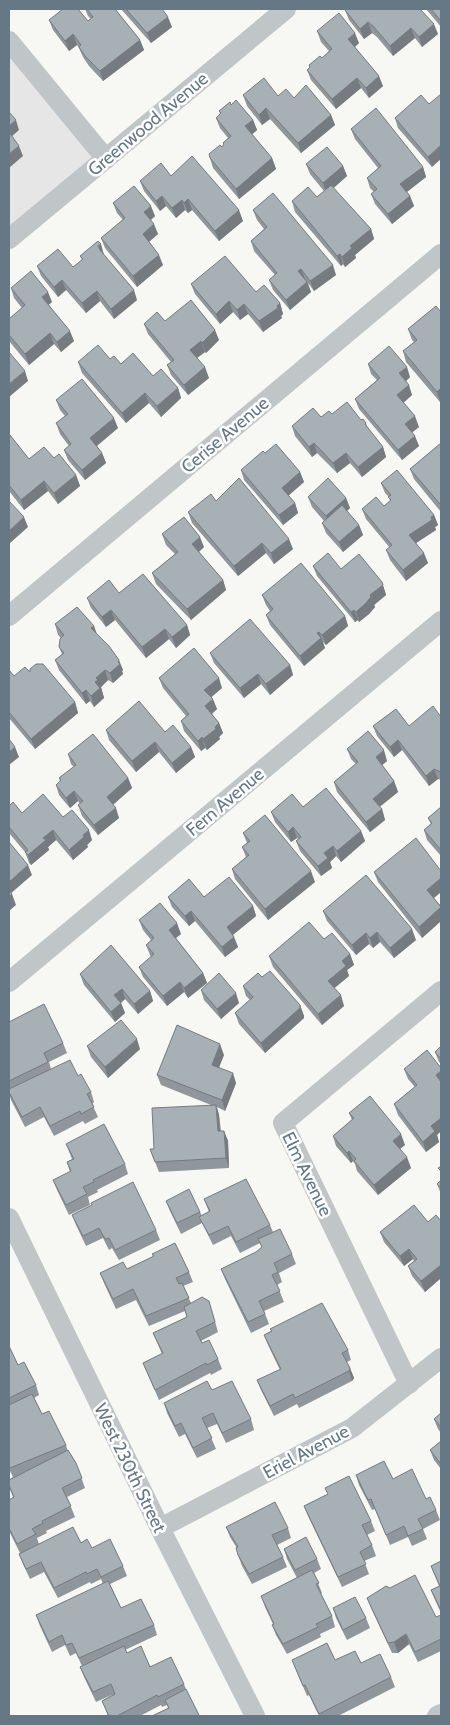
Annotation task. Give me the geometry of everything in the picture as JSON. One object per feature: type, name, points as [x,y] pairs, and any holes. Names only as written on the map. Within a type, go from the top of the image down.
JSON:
[{"type":"street","name":"Greenwood Avenue","points":[[9,240],[286,9]]},
{"type":"street","points":[[9,41],[106,159]]},
{"type":"street","name":"Cerise Avenue","points":[[9,616],[441,254]]},
{"type":"street","name":"Fern Avenue","points":[[9,982],[441,621]]},
{"type":"street","name":"Elm Avenue","points":[[409,1384],[282,1123],[441,990]]},
{"type":"street","name":"West 230th Street","points":[[9,1218],[160,1528],[255,1716]]},
{"type":"street","name":"Eriel Avenue","points":[[160,1528],[352,1428],[441,1358]]},
{"type":"street","points":[[437,1716],[441,1714]]},
{"type":"shaded area","points":[[9,48],[100,158],[9,234]]},
{"type":"building","points":[[63,9],[78,9],[88,21],[93,17],[87,9],[115,9],[140,40],[100,71],[85,56],[79,47],[81,45],[73,34],[65,41],[49,20]]},
{"type":"building","points":[[126,9],[162,9],[168,17],[147,33]]},
{"type":"building","points":[[420,9],[434,24],[419,37],[411,28],[390,46],[368,22],[360,29],[345,10]]},
{"type":"building","points":[[431,9],[441,9],[441,21]]},
{"type":"building","points":[[339,13],[355,33],[348,39],[379,76],[366,88],[357,78],[332,99],[307,70],[310,67],[309,65],[320,56],[322,58],[332,49],[317,31]]},
{"type":"building","points":[[264,78],[278,96],[286,89],[294,98],[306,85],[331,115],[298,143],[266,108],[259,115],[243,95]]},
{"type":"building","points":[[441,94],[441,145],[428,157],[395,118],[421,95],[429,104]]},
{"type":"building","points":[[236,100],[253,120],[245,126],[272,158],[236,189],[210,158],[209,154],[220,145],[222,147],[223,143],[231,136],[216,118],[221,113],[219,111],[230,102],[231,105]]},
{"type":"building","points":[[376,108],[423,167],[400,184],[410,196],[388,214],[371,194],[377,189],[367,178],[381,166],[351,129]]},
{"type":"building","points":[[9,112],[16,120],[9,126]]},
{"type":"building","points":[[9,132],[19,146],[9,154]]},
{"type":"building","points":[[327,147],[343,166],[323,183],[306,164]]},
{"type":"building","points":[[192,156],[239,210],[215,231],[188,199],[184,203],[182,200],[172,208],[162,196],[156,201],[140,181],[161,163],[171,176]]},
{"type":"building","points":[[331,185],[371,229],[350,246],[352,248],[342,257],[340,254],[337,256],[292,201],[308,187],[317,197]]},
{"type":"building","points":[[134,186],[151,206],[144,212],[154,224],[143,234],[159,255],[133,276],[101,238],[125,218],[113,203]]},
{"type":"building","points":[[273,193],[333,265],[310,281],[301,269],[298,271],[307,282],[286,300],[269,280],[277,273],[251,241],[267,227],[253,210]]},
{"type":"building","points":[[98,241],[101,244],[98,246],[100,250],[134,290],[111,309],[97,291],[82,303],[62,280],[54,287],[37,266],[58,249],[73,267],[83,259],[80,256]]},
{"type":"building","points":[[225,256],[256,292],[264,285],[280,303],[277,306],[278,308],[259,321],[244,304],[237,310],[229,301],[216,314],[191,284]]},
{"type":"building","points":[[31,271],[48,292],[42,297],[70,331],[57,342],[50,333],[25,354],[9,335],[9,319],[25,305],[11,288]]},
{"type":"building","points":[[191,300],[215,330],[202,343],[201,341],[190,350],[205,367],[184,385],[167,365],[174,360],[144,324],[157,312],[165,321]]},
{"type":"building","points":[[436,306],[441,312],[441,388],[437,392],[403,351],[417,340],[408,329]]},
{"type":"building","points":[[98,345],[110,359],[114,356],[121,364],[133,353],[153,376],[161,369],[178,388],[157,406],[145,393],[122,413],[78,362]]},
{"type":"building","points":[[389,346],[407,367],[399,373],[409,385],[397,395],[415,416],[405,424],[415,436],[398,450],[355,399],[380,378],[368,364]]},
{"type":"building","points":[[9,352],[25,371],[9,384]]},
{"type":"building","points":[[82,379],[114,418],[90,438],[102,453],[82,470],[64,450],[71,444],[56,423],[68,414],[56,400]]},
{"type":"building","points":[[347,402],[361,420],[363,419],[383,447],[358,467],[346,453],[333,463],[314,443],[309,447],[292,426],[313,408],[321,417],[329,411],[332,414]]},
{"type":"building","points":[[10,435],[29,459],[44,447],[54,458],[59,454],[76,475],[54,493],[44,481],[21,500],[9,485]]},
{"type":"building","points":[[441,443],[441,503],[440,504],[410,469]]},
{"type":"building","points":[[276,444],[300,472],[282,488],[295,503],[279,515],[241,470],[263,451],[265,453]]},
{"type":"building","points":[[397,470],[434,515],[431,517],[432,520],[409,535],[424,553],[403,570],[386,550],[392,545],[362,509],[376,497],[384,506],[391,500],[388,497],[391,495],[381,483]]},
{"type":"building","points":[[239,478],[289,539],[271,553],[262,543],[234,566],[188,512],[211,494],[216,501]]},
{"type":"building","points":[[328,478],[346,498],[326,516],[308,497]]},
{"type":"building","points":[[9,501],[24,517],[9,531]]},
{"type":"building","points":[[342,505],[359,525],[339,542],[322,523]]},
{"type":"building","points":[[184,517],[200,537],[192,544],[223,580],[187,609],[152,573],[178,552],[162,534]]},
{"type":"building","points":[[328,553],[341,569],[359,554],[382,582],[383,585],[370,595],[371,597],[356,612],[354,610],[351,612],[313,566]]},
{"type":"building","points":[[301,563],[345,616],[322,635],[319,632],[317,633],[321,638],[300,656],[266,615],[273,609],[262,595]]},
{"type":"building","points":[[143,574],[187,625],[172,637],[165,629],[142,647],[111,610],[102,617],[87,598],[109,580],[119,593]]},
{"type":"building","points":[[77,607],[94,626],[91,628],[109,646],[120,664],[110,673],[105,670],[96,678],[98,680],[95,682],[100,688],[91,696],[86,690],[82,693],[55,660],[64,653],[59,647],[60,639],[64,635],[55,624]]},
{"type":"building","points":[[250,619],[290,665],[266,684],[258,674],[240,688],[210,653]]},
{"type":"building","points":[[194,648],[219,678],[204,690],[213,699],[205,706],[219,723],[215,727],[216,729],[198,741],[181,721],[189,714],[159,678]]},
{"type":"building","points":[[36,664],[43,664],[75,702],[31,739],[9,712],[9,670],[14,676],[25,667],[30,672],[30,669]]},
{"type":"building","points":[[139,701],[165,732],[173,725],[191,747],[172,763],[155,742],[132,761],[106,730]]},
{"type":"building","points":[[433,706],[441,717],[441,772],[434,769],[426,776],[398,740],[390,747],[373,726],[396,709],[409,726]]},
{"type":"building","points":[[368,731],[384,750],[376,757],[394,781],[373,799],[382,809],[366,822],[334,782],[358,762],[347,749]]},
{"type":"building","points":[[93,734],[128,778],[107,797],[116,808],[94,825],[78,805],[83,801],[74,791],[66,798],[56,785],[61,780],[59,778],[76,765],[68,754]]},
{"type":"building","points":[[9,739],[15,747],[9,752]]},
{"type":"building","points":[[326,788],[361,831],[337,851],[333,846],[324,853],[328,858],[318,866],[296,841],[301,837],[293,827],[288,832],[271,812],[292,794],[303,807]]},
{"type":"building","points":[[43,794],[63,817],[72,810],[89,830],[69,850],[53,830],[43,838],[46,840],[28,855],[25,852],[28,850],[9,827],[9,806],[13,802],[22,813]]},
{"type":"building","points":[[441,807],[441,850],[424,830],[432,823],[428,818]]},
{"type":"building","points":[[265,815],[311,871],[265,909],[232,869],[249,855],[242,847],[250,841],[243,833]]},
{"type":"building","points":[[416,838],[441,871],[441,878],[427,890],[441,907],[419,927],[374,872]]},
{"type":"building","points":[[9,842],[28,865],[9,882]]},
{"type":"building","points":[[366,875],[412,929],[390,948],[377,932],[370,938],[366,933],[352,945],[323,911]]},
{"type":"building","points":[[229,877],[253,906],[227,927],[234,937],[222,947],[191,911],[185,916],[168,897],[189,879],[204,897]]},
{"type":"building","points":[[160,903],[177,923],[169,930],[203,973],[184,988],[180,982],[163,996],[139,967],[154,954],[146,945],[154,938],[139,920]]},
{"type":"building","points":[[309,922],[324,939],[332,933],[350,954],[342,961],[346,966],[328,981],[341,995],[318,1014],[269,956]]},
{"type":"building","points":[[111,945],[150,991],[134,1004],[122,989],[114,995],[121,1003],[111,1012],[80,974]]},
{"type":"building","points":[[270,971],[300,1005],[300,1008],[261,1043],[235,1013],[253,997],[243,986],[258,973],[262,977]]},
{"type":"building","points":[[219,973],[236,993],[217,1009],[201,990]]},
{"type":"building","points":[[44,1004],[63,1043],[44,1053],[48,1062],[9,1081],[9,1022]]},
{"type":"building","points":[[121,1020],[137,1039],[105,1067],[87,1046]]},
{"type":"building","points":[[177,1025],[220,1044],[212,1065],[233,1073],[222,1100],[157,1075]]},
{"type":"building","points":[[441,1046],[441,1059],[435,1052]]},
{"type":"building","points":[[427,1050],[441,1068],[441,1071],[436,1075],[441,1082],[441,1118],[431,1126],[435,1131],[423,1142],[394,1104],[417,1085],[404,1069]]},
{"type":"building","points":[[70,1060],[78,1076],[81,1074],[91,1092],[87,1094],[94,1107],[81,1114],[80,1111],[50,1126],[40,1107],[22,1117],[9,1089]]},
{"type":"building","points":[[370,1096],[401,1134],[393,1141],[407,1157],[374,1185],[354,1161],[356,1159],[349,1151],[347,1153],[333,1136],[354,1118],[349,1113]]},
{"type":"building","points":[[216,1105],[218,1131],[224,1131],[226,1158],[155,1162],[150,1149],[154,1149],[152,1108]]},
{"type":"building","points":[[104,1124],[125,1164],[93,1180],[94,1182],[83,1187],[87,1194],[66,1205],[53,1180],[71,1171],[67,1162],[74,1159],[66,1144]]},
{"type":"building","points":[[246,1179],[270,1225],[236,1242],[228,1226],[209,1235],[199,1217],[210,1211],[204,1199]]},
{"type":"building","points":[[441,1180],[441,1188],[437,1184]]},
{"type":"building","points":[[133,1182],[156,1230],[115,1250],[109,1238],[105,1239],[99,1228],[83,1236],[72,1215],[92,1205],[91,1203]]},
{"type":"building","points":[[189,1189],[200,1212],[177,1223],[166,1201]]},
{"type":"building","points":[[414,1205],[428,1222],[436,1215],[441,1221],[441,1265],[421,1281],[408,1266],[417,1259],[409,1249],[400,1256],[380,1232]]},
{"type":"building","points":[[280,1229],[292,1254],[274,1263],[278,1272],[272,1275],[280,1291],[259,1301],[265,1314],[248,1322],[221,1269],[256,1252],[262,1247],[258,1239]]},
{"type":"building","points":[[175,1243],[189,1272],[176,1278],[179,1284],[182,1283],[189,1298],[146,1316],[133,1289],[113,1299],[100,1273],[123,1262],[127,1269]]},
{"type":"building","points":[[202,1297],[209,1301],[215,1322],[196,1331],[202,1343],[209,1340],[218,1359],[207,1365],[206,1363],[155,1390],[143,1363],[163,1353],[153,1333],[187,1317],[184,1307]]},
{"type":"building","points":[[322,1303],[348,1350],[342,1353],[350,1368],[349,1371],[295,1398],[293,1394],[270,1406],[257,1380],[281,1369],[264,1335],[272,1331],[270,1329]]},
{"type":"building","points":[[9,1346],[18,1365],[24,1362],[36,1385],[9,1398]]},
{"type":"building","points":[[207,1381],[212,1390],[232,1381],[251,1419],[222,1433],[213,1413],[202,1418],[212,1438],[193,1448],[181,1423],[175,1426],[164,1403]]},
{"type":"building","points":[[32,1394],[42,1414],[49,1411],[66,1445],[10,1468],[9,1405]]},
{"type":"building","points":[[441,1413],[441,1427],[434,1419]]},
{"type":"building","points":[[441,1441],[441,1464],[430,1450]]},
{"type":"building","points":[[68,1450],[82,1478],[62,1488],[71,1506],[42,1521],[43,1523],[32,1529],[36,1534],[17,1544],[9,1528],[9,1500],[14,1497],[9,1480]]},
{"type":"building","points":[[384,1461],[393,1479],[412,1469],[426,1499],[430,1497],[436,1510],[418,1519],[423,1529],[408,1536],[404,1526],[386,1535],[371,1499],[368,1500],[356,1475]]},
{"type":"building","points":[[349,1476],[371,1521],[362,1525],[372,1545],[360,1552],[366,1564],[338,1577],[304,1506],[328,1494],[325,1488]]},
{"type":"building","points":[[275,1502],[288,1528],[272,1535],[283,1557],[249,1574],[238,1555],[236,1548],[238,1547],[226,1527]]},
{"type":"building","points":[[73,1527],[81,1543],[87,1539],[92,1548],[110,1539],[123,1566],[101,1577],[97,1569],[87,1574],[86,1572],[54,1588],[41,1562],[26,1569],[19,1554]]},
{"type":"building","points":[[306,1537],[317,1559],[295,1570],[284,1549]]},
{"type":"building","points":[[441,1561],[441,1610],[431,1590],[440,1586],[431,1566]]},
{"type":"building","points":[[312,1570],[319,1583],[316,1584],[332,1616],[316,1624],[318,1627],[283,1644],[272,1625],[274,1624],[261,1596]]},
{"type":"building","points":[[415,1575],[436,1617],[441,1615],[441,1639],[415,1652],[406,1634],[394,1642],[388,1643],[367,1598],[386,1586],[390,1588]]},
{"type":"building","points":[[108,1581],[121,1608],[141,1599],[154,1625],[79,1658],[72,1643],[66,1645],[62,1635],[49,1642],[36,1615]]},
{"type":"building","points":[[355,1597],[366,1618],[343,1630],[333,1608]]},
{"type":"building","points":[[327,1643],[335,1660],[355,1651],[361,1663],[380,1654],[391,1677],[319,1714],[305,1685],[303,1686],[292,1660]]},
{"type":"building","points":[[124,1646],[127,1653],[141,1646],[150,1667],[171,1657],[184,1684],[158,1697],[157,1695],[117,1716],[109,1716],[102,1701],[115,1694],[111,1684],[93,1692],[80,1667]]},
{"type":"building","points":[[186,1689],[199,1715],[152,1716],[169,1708],[165,1700]]}]
